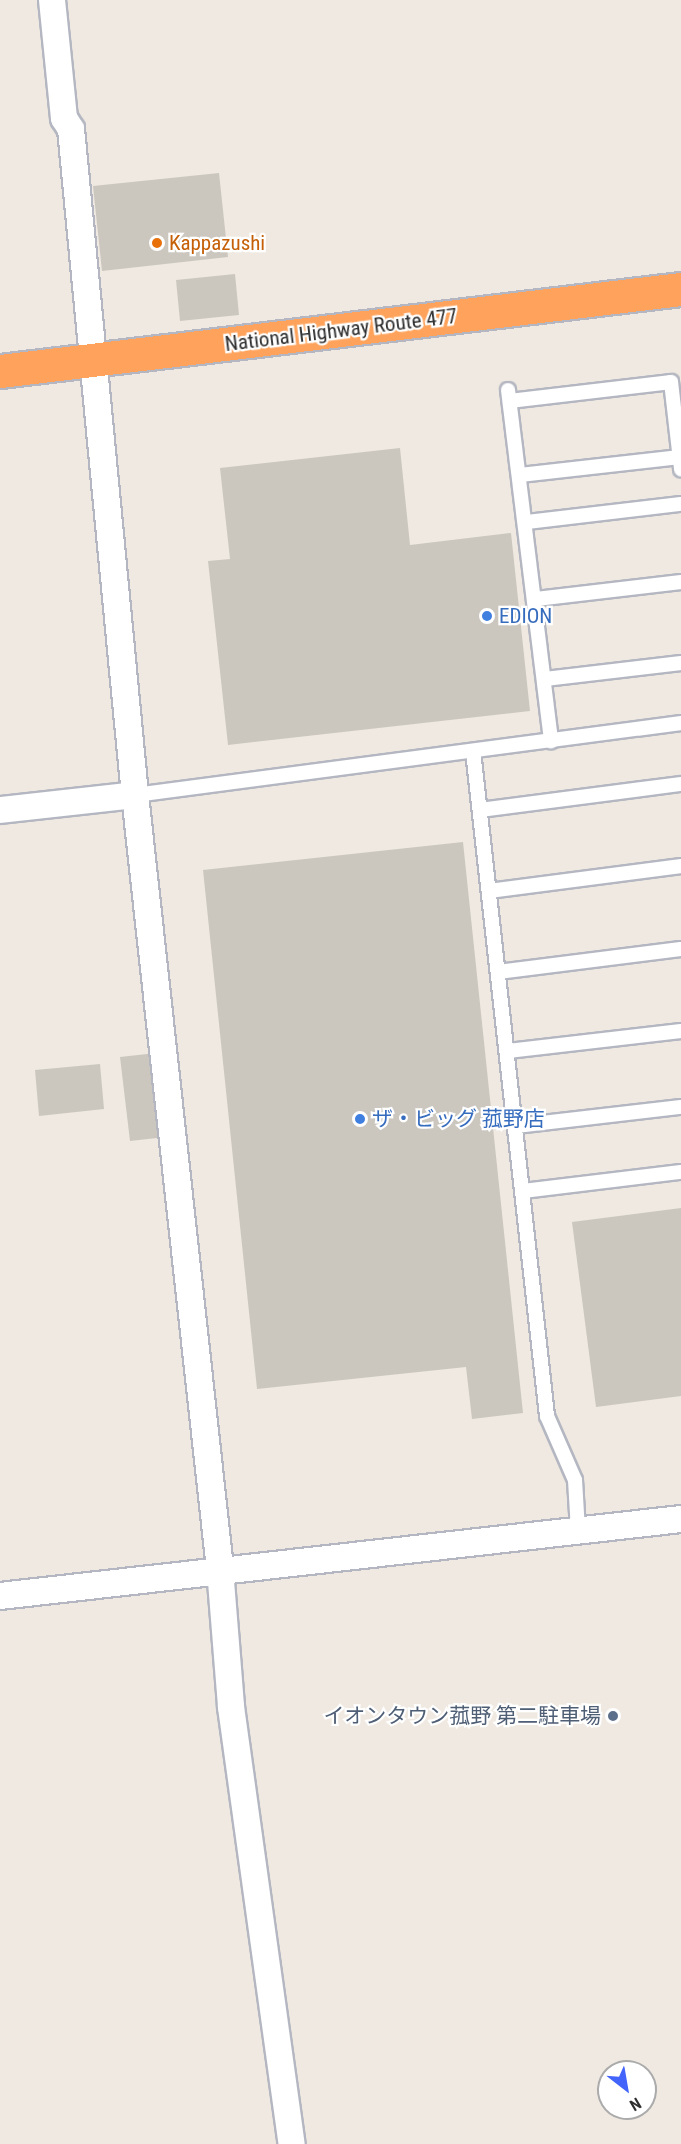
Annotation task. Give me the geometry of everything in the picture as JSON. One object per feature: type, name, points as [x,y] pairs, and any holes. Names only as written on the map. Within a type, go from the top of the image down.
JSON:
[{"type":"highway","name":"National Highway Route 477","points":[[0,371],[681,289]]},
{"type":"street","points":[[52,0],[64,118],[71,129],[135,795],[220,1569],[231,1707],[292,2144]]},
{"type":"street","points":[[0,810],[135,795]]},
{"type":"street","points":[[0,1596],[220,1569],[681,1519]]},
{"type":"lane","points":[[599,299],[681,303]]},
{"type":"lane","points":[[520,475],[680,463],[671,382],[509,396],[520,475],[527,522],[551,741]]},
{"type":"lane","points":[[527,522],[681,504]]},
{"type":"lane","points":[[536,599],[681,582]]},
{"type":"lane","points":[[545,679],[681,663]]},
{"type":"lane","points":[[135,795],[681,723]]},
{"type":"lane","points":[[473,751],[547,1416],[575,1480],[578,1530]]},
{"type":"lane","points":[[480,810],[681,784]]},
{"type":"lane","points":[[489,891],[681,866]]},
{"type":"lane","points":[[498,972],[681,949]]},
{"type":"lane","points":[[508,1051],[681,1030]]},
{"type":"lane","points":[[516,1126],[681,1107]]},
{"type":"lane","points":[[523,1191],[681,1172]]},
{"type":"building","points":[[219,173],[228,257],[102,271],[93,186]]},
{"type":"building","points":[[235,274],[239,315],[180,321],[176,280]]},
{"type":"building","points":[[400,448],[410,545],[511,533],[530,711],[228,745],[208,561],[230,559],[220,468]]},
{"type":"building","name":"ザ・ビッグ 菰野店","points":[[463,842],[523,1413],[472,1419],[466,1367],[257,1389],[203,870]]},
{"type":"building","points":[[156,1053],[166,1137],[130,1141],[120,1057]]},
{"type":"building","points":[[100,1064],[104,1109],[39,1116],[35,1070]]},
{"type":"building","points":[[681,1208],[681,1396],[596,1407],[572,1222]]},
{"type":"place","name":"Kappazushi","points":[[157,243]]},
{"type":"place","name":"EDION","points":[[487,616]]},
{"type":"place","name":"ザ・ビッグ 菰野店","points":[[360,1119]]},
{"type":"place","name":"イオンタウン菰野 第二駐車場","points":[[613,1716]]}]
